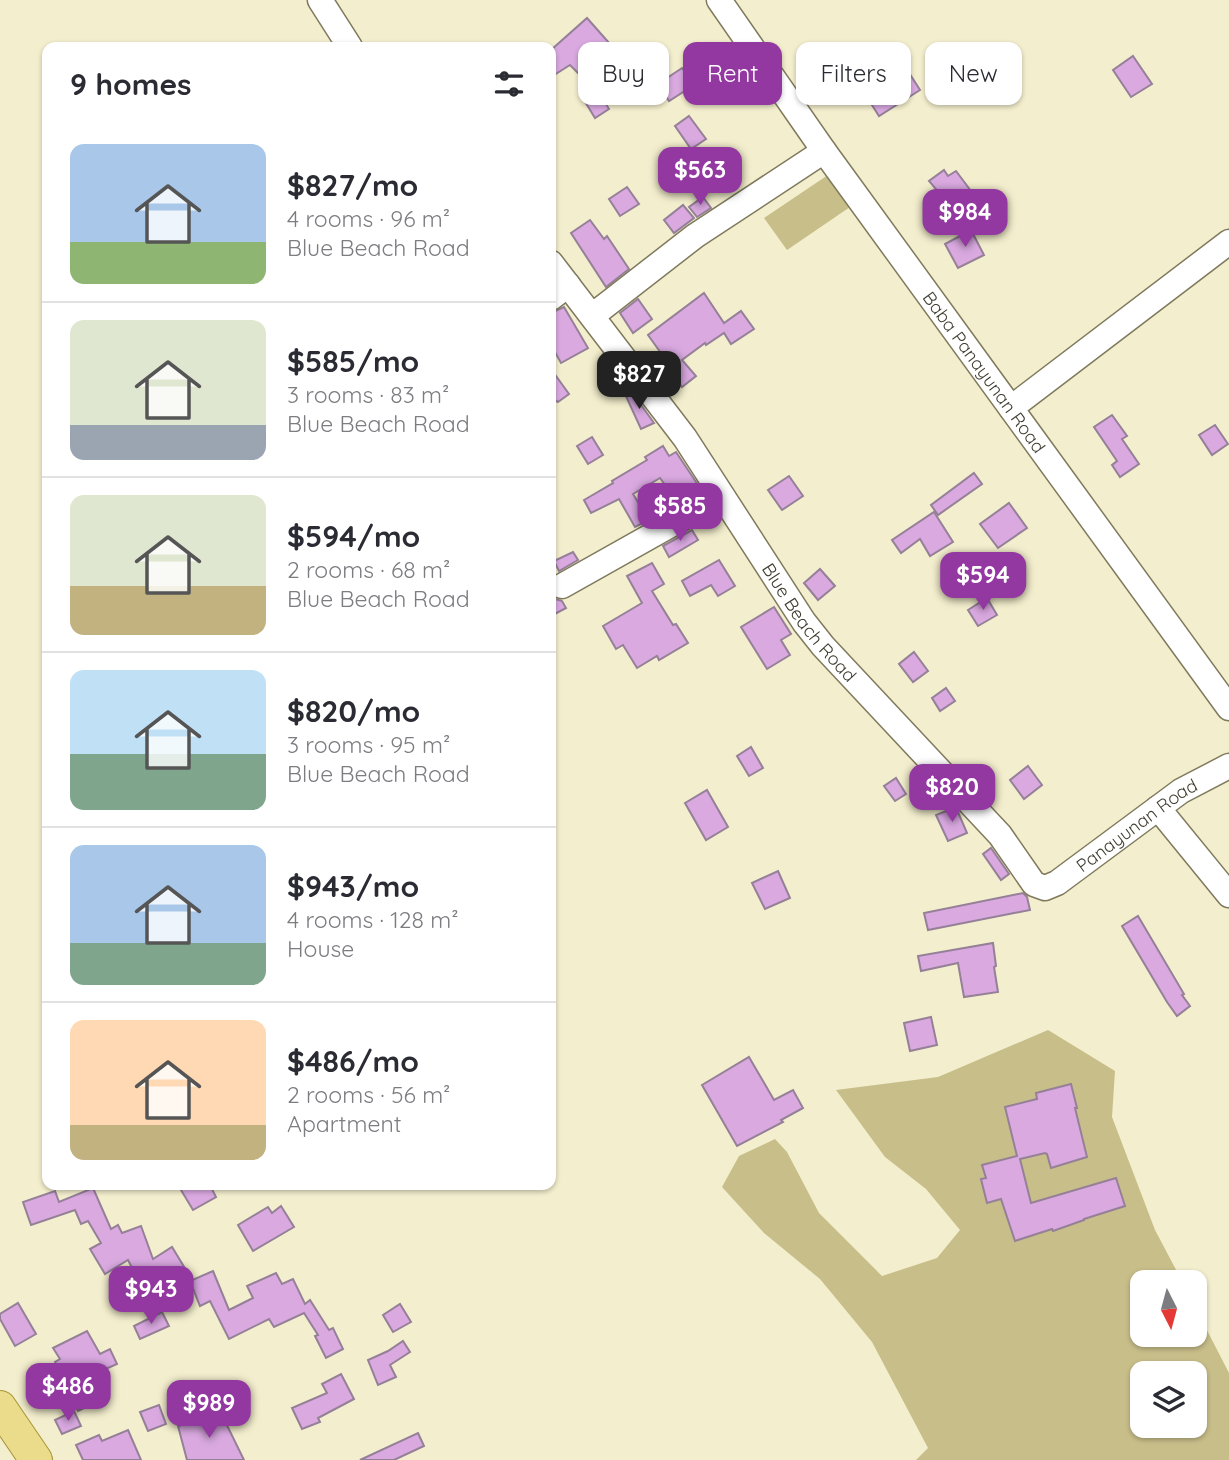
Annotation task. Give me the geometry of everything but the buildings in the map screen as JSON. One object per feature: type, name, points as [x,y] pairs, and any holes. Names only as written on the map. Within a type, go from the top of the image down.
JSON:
[{"type":"main road","points":[[0,1407],[37,1460]]},
{"type":"street","points":[[320,0],[347,42]]},
{"type":"street","name":"Baba Panayunan Road","points":[[719,0],[824,151],[1229,708]]},
{"type":"street","points":[[592,316],[695,236],[824,151]]},
{"type":"street","points":[[1011,408],[1229,242]]},
{"type":"street","name":"Blue Beach Road","points":[[560,292],[592,316],[685,438],[804,622],[823,646],[1000,835],[1034,884],[1045,888]]},
{"type":"street","points":[[562,586],[722,496]]},
{"type":"street","name":"Panayunan Road","points":[[1045,888],[1057,883],[1181,791],[1229,766]]},
{"type":"street","points":[[1158,808],[1229,895]]},
{"type":"shaded area","points":[[828,175],[850,207],[787,250],[764,218]]},
{"type":"shaded area","points":[[1048,1030],[1115,1071],[1112,1117],[1155,1230],[1176,1270],[1130,1270],[1130,1348],[1208,1348],[1208,1332],[1229,1373],[1229,1460],[916,1460],[928,1448],[872,1342],[820,1279],[764,1233],[722,1187],[739,1156],[775,1139],[787,1152],[819,1213],[882,1276],[937,1258],[960,1230],[926,1189],[885,1157],[836,1090],[938,1077]]}]
